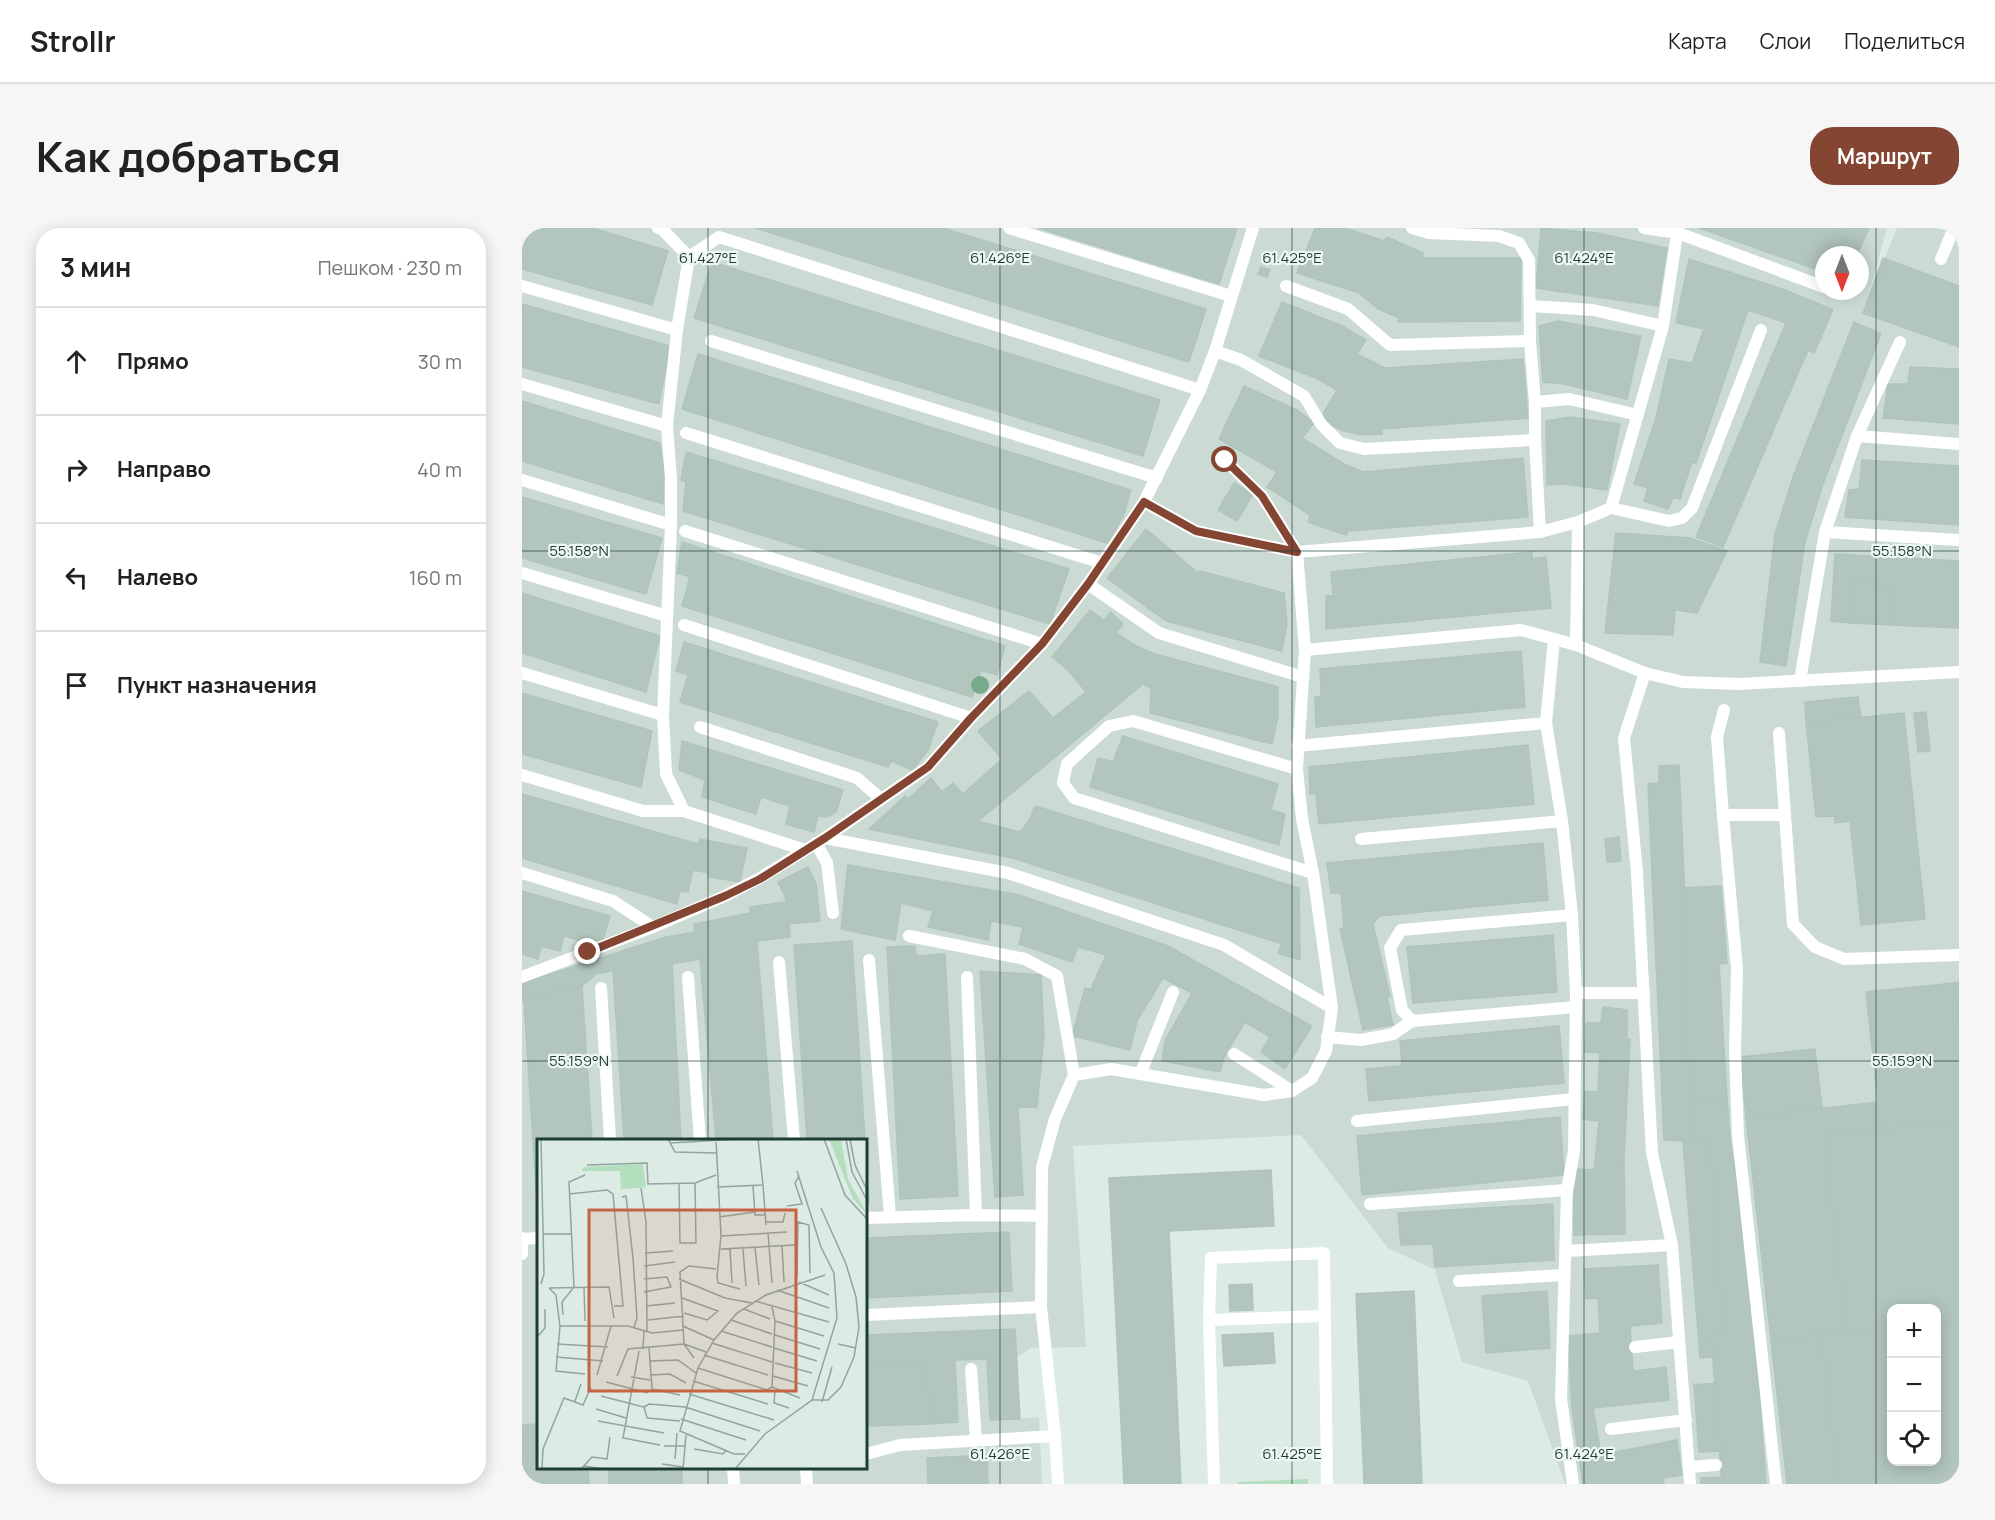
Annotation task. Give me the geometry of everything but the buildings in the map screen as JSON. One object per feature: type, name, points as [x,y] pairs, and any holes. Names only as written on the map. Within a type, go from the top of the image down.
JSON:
[{"type":"lane","points":[[661,228],[689,257]]},
{"type":"lane","points":[[1009,228],[1231,296]]},
{"type":"lane","points":[[522,976],[653,927],[760,879],[928,767],[1042,644],[1088,584],[1144,502],[1200,390],[1215,351],[1253,228]]},
{"type":"lane","points":[[1412,228],[1430,233],[1499,236],[1519,243],[1529,261],[1530,341],[1535,402],[1540,532]]},
{"type":"lane","points":[[1644,228],[1678,230],[1815,283]]},
{"type":"lane","points":[[1941,260],[1954,228]]},
{"type":"lane","points":[[1611,508],[1663,326],[1678,230]]},
{"type":"lane","points":[[684,811],[666,774],[663,715],[671,525],[668,426],[677,330],[689,257],[719,237],[1200,390]]},
{"type":"lane","points":[[522,286],[677,330]]},
{"type":"lane","points":[[1286,286],[1348,309],[1390,345],[1530,341]]},
{"type":"lane","points":[[1531,306],[1593,310],[1663,326]]},
{"type":"lane","points":[[1144,502],[1196,531],[1297,552],[1540,532],[1578,522],[1611,508],[1669,520],[1682,518],[1692,508],[1761,330]]},
{"type":"lane","points":[[711,340],[1157,478]]},
{"type":"lane","points":[[1800,681],[1825,532],[1857,436],[1900,342]]},
{"type":"lane","points":[[1215,351],[1241,360],[1304,396],[1321,424],[1340,442],[1364,449],[1535,440]]},
{"type":"lane","points":[[522,384],[668,426]]},
{"type":"lane","points":[[1535,402],[1569,399],[1638,415]]},
{"type":"lane","points":[[686,433],[1102,563]]},
{"type":"lane","points":[[1857,436],[1959,444]]},
{"type":"lane","points":[[1074,1075],[1111,1069],[1141,1072],[1264,1095],[1292,1091],[1312,1078],[1326,1051],[1332,1008],[1313,873],[1302,819],[1297,769],[1305,650],[1297,552],[1262,496],[1225,460]]},
{"type":"lane","points":[[522,480],[671,525]]},
{"type":"lane","points":[[1576,645],[1578,522]]},
{"type":"lane","points":[[685,531],[1042,644]]},
{"type":"lane","points":[[1825,532],[1959,540]]},
{"type":"lane","points":[[522,573],[667,616]]},
{"type":"lane","points":[[1088,584],[1159,633],[1303,676]]},
{"type":"lane","points":[[684,625],[971,718]]},
{"type":"lane","points":[[1305,650],[1521,630],[1576,645],[1645,673],[1683,682],[1739,684],[1959,672]]},
{"type":"lane","points":[[1554,639],[1546,723],[1562,821],[1572,915],[1576,993],[1574,1151],[1567,1190],[1561,1399],[1573,1484]]},
{"type":"lane","points":[[522,672],[663,715]]},
{"type":"lane","points":[[1645,673],[1624,738],[1637,872],[1652,1153],[1672,1245],[1690,1484]]},
{"type":"lane","points":[[1724,710],[1717,737],[1737,969],[1735,1051],[1738,1137],[1776,1484]]},
{"type":"lane","points":[[1297,769],[1133,722],[1109,726],[1067,764],[1063,783],[1074,798],[1313,873]]},
{"type":"lane","points":[[1298,746],[1546,723]]},
{"type":"lane","points":[[700,727],[857,778],[881,799]]},
{"type":"lane","points":[[1779,733],[1793,924],[1815,947],[1844,959],[1959,955]]},
{"type":"lane","points":[[522,775],[643,811],[684,811],[815,844],[1008,873],[1224,945],[1332,1008]]},
{"type":"lane","points":[[1723,815],[1785,815]]},
{"type":"lane","points":[[1361,839],[1562,821]]},
{"type":"lane","points":[[815,844],[827,863],[833,913]]},
{"type":"lane","points":[[522,873],[614,901],[653,927]]},
{"type":"lane","points":[[1412,1021],[1402,1010],[1390,948],[1401,930],[1572,915]]},
{"type":"lane","points":[[909,936],[1025,959],[1058,976],[1074,1075],[1055,1119],[1042,1167],[1041,1307],[1058,1484]]},
{"type":"lane","points":[[869,960],[890,1216]]},
{"type":"lane","points":[[779,962],[794,1139]]},
{"type":"lane","points":[[688,977],[700,1139]]},
{"type":"lane","points":[[967,977],[976,1215]]},
{"type":"lane","points":[[601,988],[610,1139]]},
{"type":"lane","points":[[1141,1072],[1173,992]]},
{"type":"lane","points":[[1576,993],[1644,993]]},
{"type":"lane","points":[[1327,1037],[1361,1040],[1393,1034],[1412,1021],[1576,1007]]},
{"type":"lane","points":[[1234,1054],[1292,1091]]},
{"type":"lane","points":[[1357,1121],[1574,1099]]},
{"type":"lane","points":[[1370,1204],[1567,1190]]},
{"type":"lane","points":[[867,1218],[1042,1216]]},
{"type":"lane","points":[[522,1254],[522,1239],[537,1238]]},
{"type":"lane","points":[[1567,1251],[1672,1245]]},
{"type":"lane","points":[[1214,1484],[1209,1320],[1211,1258],[1324,1253],[1323,1317],[1328,1484]]},
{"type":"lane","points":[[1459,1281],[1564,1275]]},
{"type":"lane","points":[[867,1315],[1041,1307]]},
{"type":"lane","points":[[1209,1320],[1323,1317]]},
{"type":"lane","points":[[1635,1347],[1679,1342]]},
{"type":"lane","points":[[971,1369],[976,1440]]},
{"type":"lane","points":[[1611,1429],[1686,1420]]},
{"type":"lane","points":[[867,1454],[900,1445],[1055,1436]]},
{"type":"lane","points":[[1689,1467],[1716,1465]]},
{"type":"lane","points":[[733,1469],[734,1484]]},
{"type":"shaded area","points":[[522,228],[1887,228],[1869,294],[1869,246],[1815,246],[1815,300],[1867,301],[1897,228],[1959,228],[1959,1484],[1565,1484],[1528,1381],[1462,1362],[1435,1270],[1388,1248],[1301,1135],[1073,1146],[1086,1347],[1031,1348],[1016,1358],[1020,1419],[1039,1417],[1042,1484],[522,1484]]},
{"type":"green space","points":[[1308,1479],[1308,1484],[1238,1484],[1238,1482]]},
{"type":"route","points":[[588,952],[653,927],[760,879],[825,838],[928,767],[1042,644],[1088,584],[1144,502],[1196,531],[1297,552],[1262,496],[1225,460]]}]
